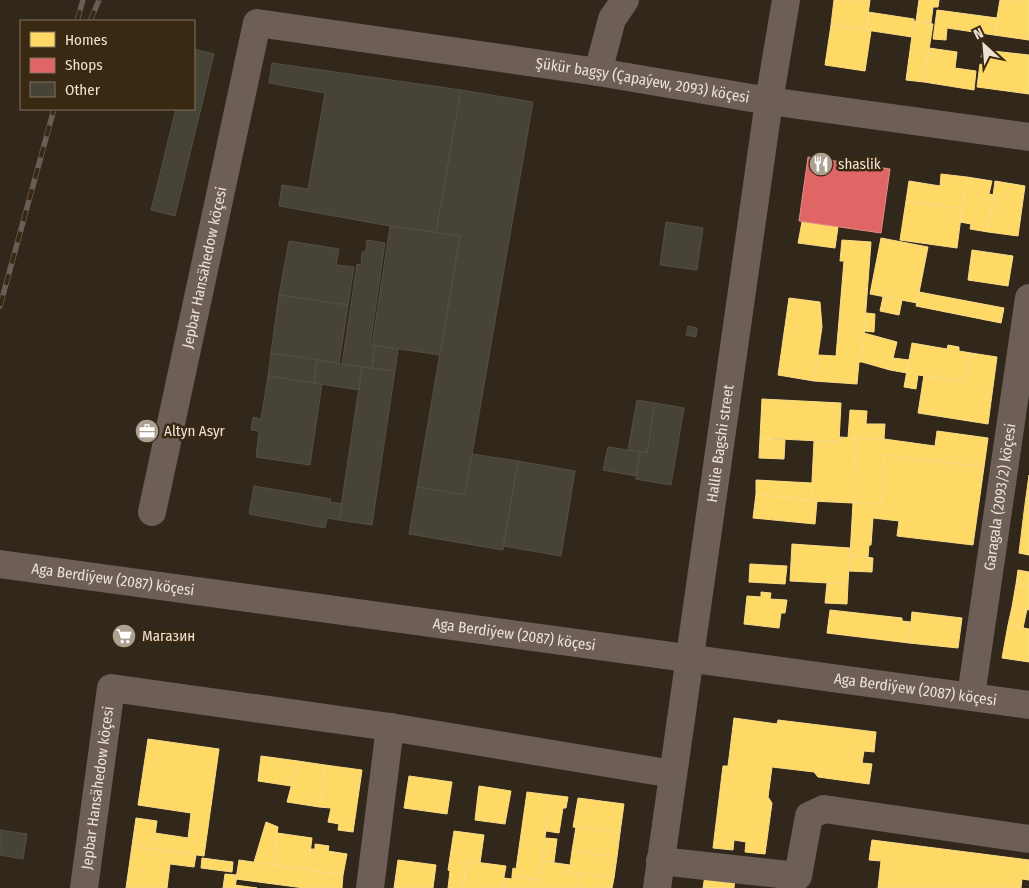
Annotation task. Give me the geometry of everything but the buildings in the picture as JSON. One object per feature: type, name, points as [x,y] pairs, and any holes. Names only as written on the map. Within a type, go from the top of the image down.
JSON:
[{"type":"street","points":[[598,72],[612,19],[625,0]]},
{"type":"street","name":"Hallie Bagshi street","points":[[657,888],[769,101],[786,0]]},
{"type":"street","name":"Şükür bagşy (Çapaýew, 2093) köçesi","points":[[257,23],[598,72],[769,101],[1029,136]]},
{"type":"street","name":"Jepbar Hansähedow köçesi","points":[[152,512],[257,23]]},
{"type":"street","name":"Garagala (2093/2) köçesi","points":[[971,696],[1029,298]]},
{"type":"street","name":"Aga Berdiýew (2087) köçesi","points":[[0,564],[1029,705]]},
{"type":"street","name":"Jepbar Hansähedow köçesi","points":[[84,888],[111,688],[390,728]]},
{"type":"street","points":[[370,888],[390,728],[673,774]]},
{"type":"street","points":[[660,861],[797,882],[809,816],[824,810],[1029,839]]},
{"type":"railway","points":[[77,20],[83,0]]},
{"type":"railway","points":[[90,20],[99,0]]},
{"type":"railway","points":[[0,306],[54,110]]},
{"type":"place","name":"shaslik","points":[[821,164]]},
{"type":"place","name":"Altyn Asyr","points":[[147,431]]},
{"type":"place","name":"Магазин","points":[[124,636]]}]
